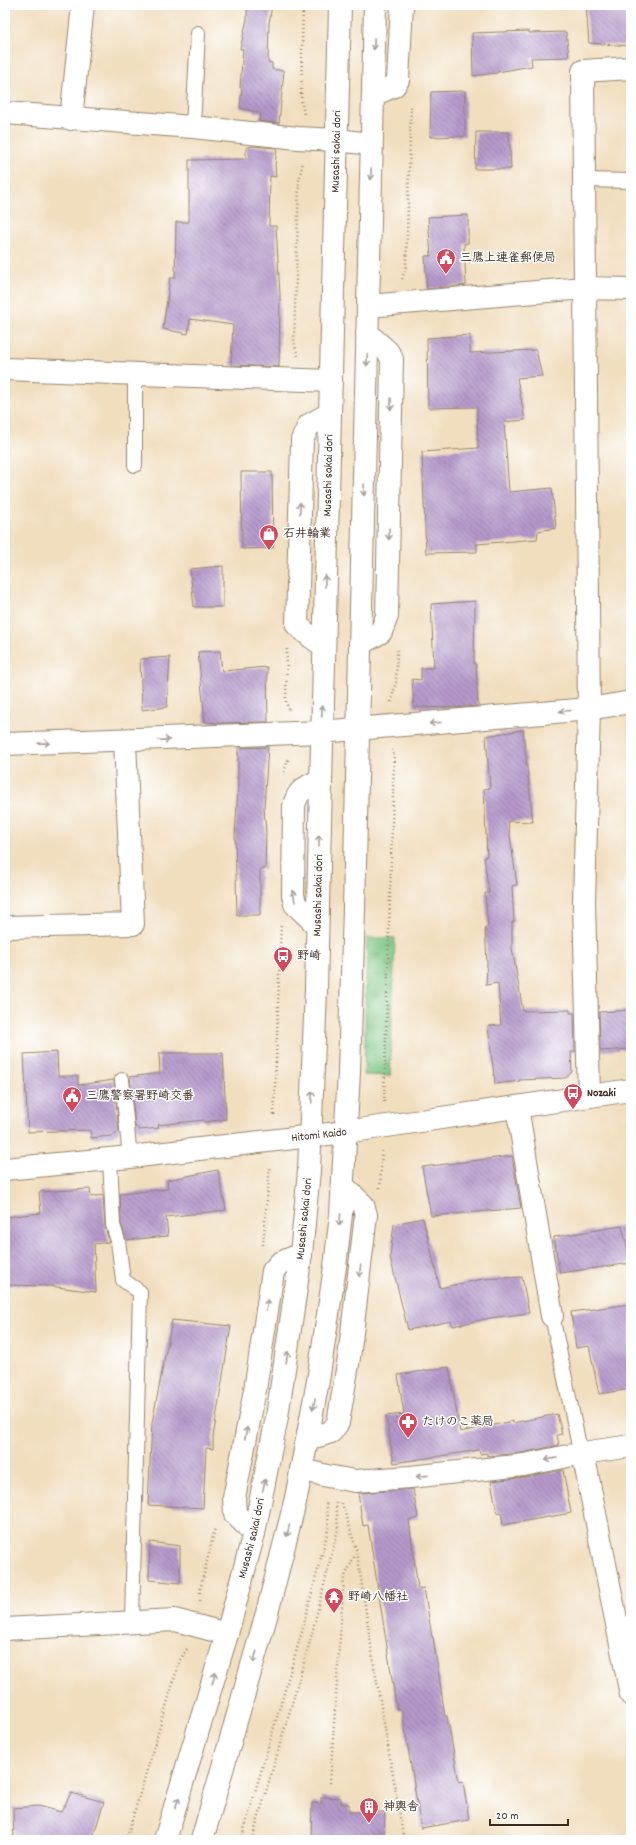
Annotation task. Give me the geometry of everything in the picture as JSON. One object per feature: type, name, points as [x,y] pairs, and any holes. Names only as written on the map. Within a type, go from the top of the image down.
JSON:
[{"type":"main road","points":[[71,119],[83,5]]},
{"type":"main road","name":"Musashi sakai dori","points":[[166,1840],[227,1634],[254,1533],[278,1417],[301,1254],[309,1171],[321,780],[340,5]]},
{"type":"main road","points":[[202,1840],[268,1613],[308,1439],[329,1311],[343,1186],[353,924],[375,5]]},
{"type":"main road","points":[[373,95],[394,86],[398,80],[402,5]]},
{"type":"main road","points":[[589,1096],[584,903],[589,709],[582,180],[583,71],[631,68]]},
{"type":"main road","points":[[5,113],[193,127],[371,144]]},
{"type":"main road","points":[[368,306],[584,288],[631,289]]},
{"type":"main road","points":[[5,369],[267,380],[330,381]]},
{"type":"main road","points":[[5,744],[125,741],[321,732],[589,709],[631,702]]},
{"type":"main road","points":[[5,927],[133,924],[125,741]]},
{"type":"main road","name":"Hitomi Kaido","points":[[5,1169],[120,1158],[346,1132],[631,1090]]},
{"type":"main road","points":[[517,1107],[552,1316]]},
{"type":"main road","points":[[301,1469],[355,1481],[410,1477],[524,1465],[583,1453],[631,1446]]},
{"type":"main road","points":[[583,1453],[631,1695]]},
{"type":"main road","points":[[5,1629],[132,1621],[175,1620],[227,1634]]},
{"type":"lane","points":[[193,127],[198,33]]},
{"type":"lane","points":[[582,180],[631,181]]},
{"type":"lane","points":[[135,374],[135,465]]},
{"type":"lane","points":[[122,1080],[120,1158],[113,1225],[118,1241],[124,1280],[140,1292],[132,1621]]},
{"type":"lane","points":[[552,1316],[578,1440],[583,1453]]},
{"type":"path","points":[[303,5],[301,100],[304,114]]},
{"type":"path","points":[[402,281],[406,267],[411,98]]},
{"type":"path","points":[[300,364],[294,342],[299,180],[304,159]]},
{"type":"path","points":[[384,1106],[386,1083],[394,757],[392,749]]},
{"type":"path","points":[[283,780],[291,752]]},
{"type":"path","points":[[274,1116],[281,918]]},
{"type":"path","points":[[252,1840],[309,1645],[338,1529],[335,1503],[338,1496],[357,1552],[373,1659],[404,1840]]},
{"type":"path","points":[[241,1840],[301,1635],[327,1534],[329,1526],[326,1502],[327,1497]]},
{"type":"path","points":[[330,1783],[344,1578],[357,1552]]},
{"type":"path","points":[[126,1840],[180,1660],[188,1648]]},
{"type":"green space","points":[[367,938],[395,938],[390,1076],[364,1075]]},
{"type":"building","points":[[247,5],[272,5],[269,23],[268,62],[272,63],[272,69],[284,71],[279,123],[259,121],[261,113],[240,108],[243,49],[240,49],[247,19]]},
{"type":"building","points":[[586,5],[631,5],[631,46],[589,43]]},
{"type":"building","points":[[529,31],[529,33],[566,32],[569,57],[531,58],[532,66],[473,76],[472,33]]},
{"type":"building","points":[[465,91],[465,136],[430,137],[431,92]]},
{"type":"building","points":[[476,132],[509,132],[511,169],[475,169]]},
{"type":"building","points":[[253,146],[277,148],[275,165],[276,177],[270,176],[269,226],[276,226],[280,295],[279,367],[231,365],[233,325],[190,319],[188,334],[163,329],[170,278],[175,278],[176,222],[189,222],[189,160],[246,159],[246,148]]},
{"type":"building","points":[[468,215],[468,243],[464,244],[466,285],[427,289],[425,256],[431,256],[428,217]]},
{"type":"building","points":[[470,335],[470,353],[536,350],[542,376],[517,378],[525,420],[504,422],[509,492],[552,488],[556,528],[538,531],[537,539],[477,544],[477,552],[426,553],[422,452],[478,448],[477,407],[428,408],[427,338]]},
{"type":"building","points":[[241,472],[272,472],[273,548],[242,549]]},
{"type":"building","points":[[223,566],[223,607],[194,607],[190,569]]},
{"type":"building","points":[[475,601],[474,664],[476,664],[478,706],[454,708],[414,707],[412,679],[421,680],[421,668],[434,668],[431,604]]},
{"type":"building","points":[[220,651],[222,671],[267,667],[268,722],[205,722],[198,652]]},
{"type":"building","points":[[170,657],[167,707],[142,710],[140,659]]},
{"type":"building","points":[[523,730],[533,822],[508,821],[517,885],[512,886],[514,922],[512,922],[512,948],[523,1011],[570,1010],[570,1013],[574,1013],[575,1052],[571,1052],[572,1072],[565,1078],[519,1080],[520,1081],[495,1084],[488,1026],[501,1025],[498,983],[486,985],[487,963],[485,927],[488,927],[485,893],[489,893],[484,857],[487,856],[484,789],[490,788],[486,736]]},
{"type":"building","points":[[268,747],[264,808],[266,832],[265,869],[260,869],[260,915],[237,915],[235,836],[238,790],[238,748]]},
{"type":"building","points":[[631,1010],[631,1049],[600,1051],[599,1012]]},
{"type":"building","points":[[57,1052],[58,1076],[78,1076],[78,1085],[114,1080],[119,1131],[112,1136],[91,1138],[90,1130],[28,1132],[24,1054]]},
{"type":"building","points":[[159,1053],[223,1053],[226,1119],[158,1125],[159,1128],[140,1130],[135,1126],[130,1077],[160,1073]]},
{"type":"building","points":[[512,1156],[521,1208],[431,1216],[422,1167]]},
{"type":"building","points":[[218,1170],[226,1210],[166,1217],[168,1236],[126,1240],[121,1224],[120,1194],[168,1189],[167,1180]]},
{"type":"building","points":[[90,1189],[91,1197],[103,1195],[105,1226],[109,1242],[94,1244],[96,1292],[49,1286],[5,1285],[5,1217],[41,1213],[39,1192]]},
{"type":"building","points":[[423,1218],[440,1288],[482,1279],[522,1277],[529,1313],[490,1318],[453,1326],[451,1321],[408,1330],[390,1257],[394,1224]]},
{"type":"building","points":[[622,1226],[631,1263],[560,1273],[554,1237]]},
{"type":"building","points":[[631,1304],[631,1389],[599,1394],[589,1346],[576,1348],[571,1312]]},
{"type":"building","points":[[172,1320],[231,1326],[213,1437],[213,1449],[206,1448],[203,1508],[148,1505],[152,1423]]},
{"type":"building","points":[[449,1367],[460,1432],[557,1414],[562,1434],[557,1435],[559,1445],[522,1453],[487,1456],[487,1453],[480,1454],[479,1450],[394,1463],[386,1416],[404,1414],[398,1375]]},
{"type":"building","points":[[563,1470],[571,1513],[503,1525],[501,1512],[497,1513],[491,1481],[526,1477]]},
{"type":"building","points":[[413,1489],[418,1518],[409,1520],[418,1589],[424,1588],[445,1716],[447,1716],[459,1782],[463,1781],[469,1820],[421,1828],[402,1710],[397,1710],[368,1525],[363,1526],[358,1493]]},
{"type":"building","points":[[150,1542],[180,1546],[180,1583],[149,1580]]},
{"type":"building","points":[[71,1793],[104,1802],[92,1840],[14,1840],[13,1808],[39,1806],[61,1812]]},
{"type":"building","points":[[321,1797],[341,1798],[341,1804],[349,1804],[349,1812],[385,1812],[384,1836],[382,1836],[381,1840],[311,1840],[312,1803],[321,1804]]},
{"type":"place","name":"三鷹上連雀郵便局","points":[[446,275]]},
{"type":"place","name":"石井輪業","points":[[269,551]]},
{"type":"place","name":"野崎","points":[[283,973]]},
{"type":"place","name":"Nozaki","points":[[573,1110]]},
{"type":"place","name":"三鷹警察署野崎交番","points":[[72,1113]]},
{"type":"place","name":"たけのこ薬局","points":[[408,1439]]},
{"type":"place","name":"野崎八幡社","points":[[334,1614]]},
{"type":"place","name":"神輿舎","points":[[369,1824]]}]
